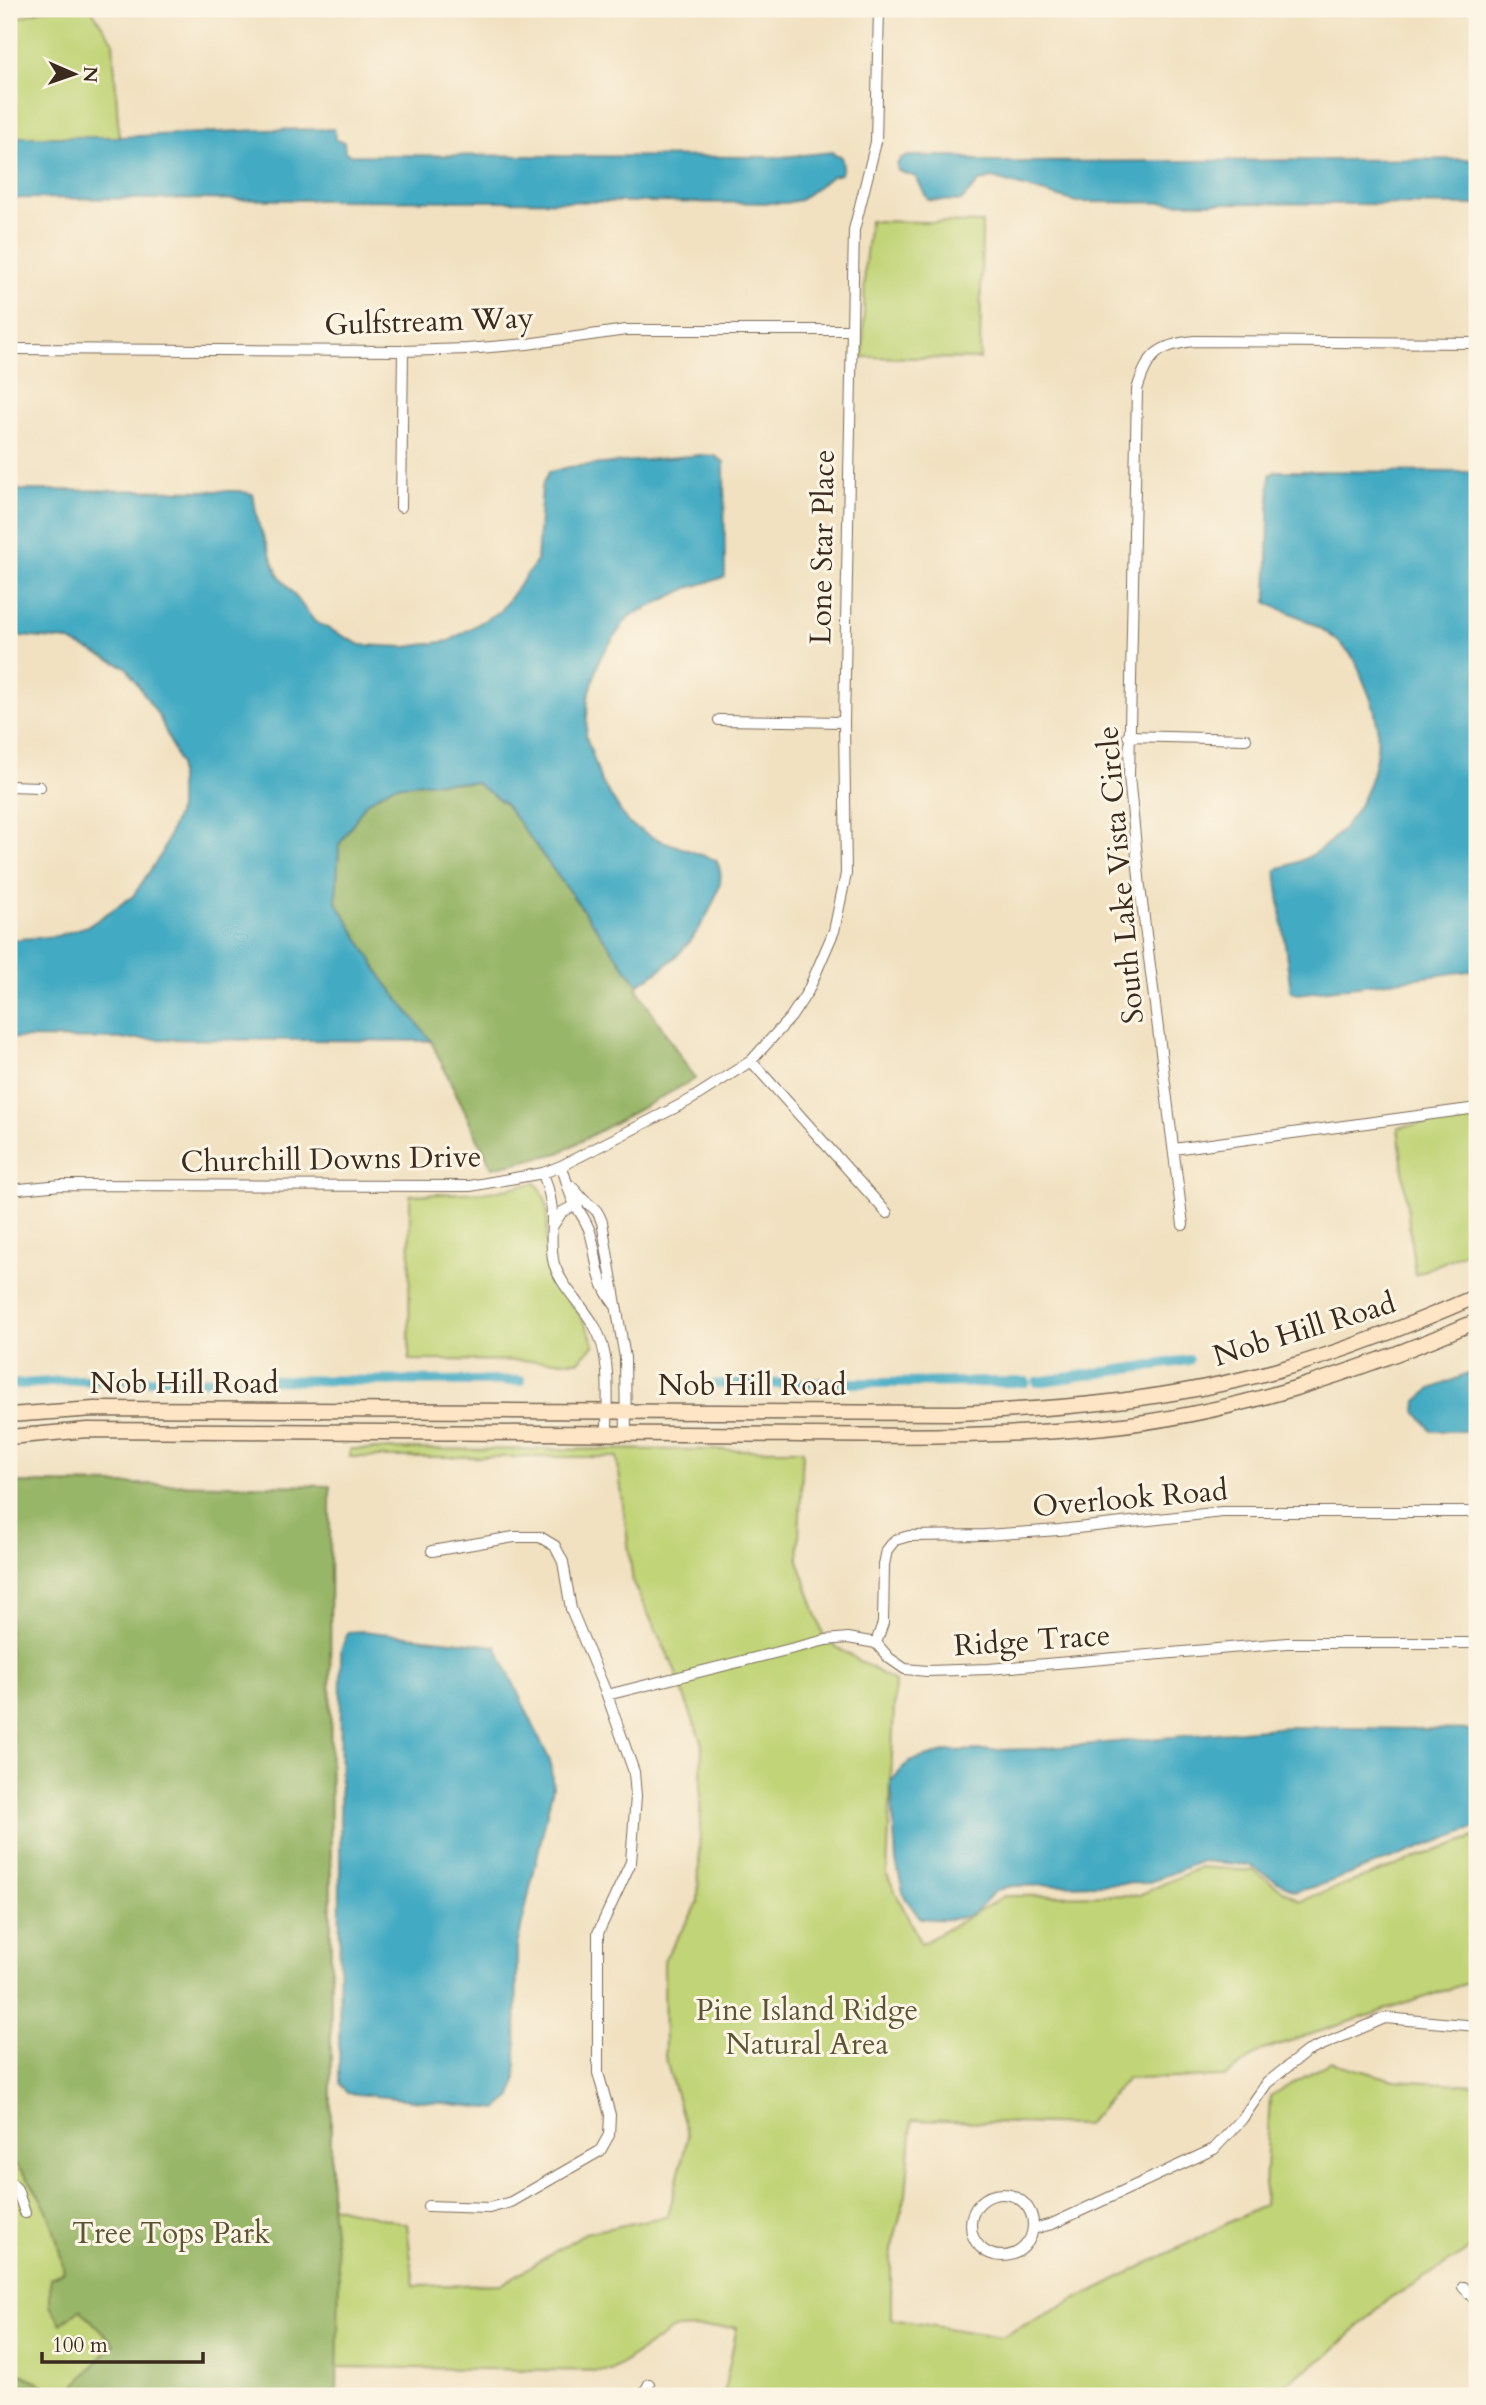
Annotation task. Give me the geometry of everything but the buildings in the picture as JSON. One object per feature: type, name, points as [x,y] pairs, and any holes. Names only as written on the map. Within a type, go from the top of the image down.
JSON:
[{"type":"main road","name":"Nob Hill Road","points":[[9,1415],[94,1409],[957,1413],[1091,1405],[1179,1392],[1279,1370],[1406,1327],[1477,1296]]},
{"type":"main road","name":"Nob Hill Road","points":[[9,1437],[87,1430],[1016,1433],[1107,1427],[1185,1414],[1282,1393],[1407,1351],[1477,1321]]},
{"type":"street","name":"Lone Star Place","points":[[751,1061],[791,1017],[808,991],[834,931],[846,874],[844,722],[850,330],[854,230],[876,142],[879,9]]},
{"type":"street","name":"Gulfstream Way","points":[[9,349],[403,351],[527,344],[626,330],[850,330]]},
{"type":"street","name":"South Lake Vista Circle","points":[[1183,1225],[1140,887],[1129,776],[1137,390],[1143,370],[1152,356],[1172,344],[1195,341],[1477,343]]},
{"type":"street","points":[[401,507],[403,351]]},
{"type":"street","points":[[719,720],[844,722]]},
{"type":"street","points":[[1128,736],[1246,738]]},
{"type":"street","points":[[9,786],[40,787]]},
{"type":"street","points":[[751,1061],[887,1213]]},
{"type":"street","name":"Churchill Downs Drive","points":[[9,1190],[61,1185],[470,1186],[544,1173],[561,1166],[690,1100],[751,1061]]},
{"type":"street","points":[[1174,1149],[1477,1108]]},
{"type":"street","points":[[561,1166],[568,1184],[576,1188],[590,1233],[598,1276],[604,1291],[615,1306]]},
{"type":"street","points":[[544,1173],[551,1202],[551,1248],[556,1270],[565,1287],[597,1329],[603,1348],[607,1433]]},
{"type":"street","points":[[552,1228],[562,1212],[580,1203],[596,1207],[602,1222],[625,1358],[626,1433]]},
{"type":"street","name":"Overlook Road","points":[[876,1643],[883,1623],[884,1565],[887,1550],[895,1540],[909,1536],[1059,1530],[1222,1513],[1477,1512]]},
{"type":"street","points":[[428,2206],[489,2208],[511,2202],[600,2151],[609,2135],[610,2115],[598,2073],[598,1933],[631,1862],[636,1796],[634,1772],[607,1695],[571,1609],[563,1562],[555,1546],[540,1537],[514,1536],[432,1551]]},
{"type":"street","points":[[607,1695],[826,1640],[848,1638],[876,1643]]},
{"type":"street","name":"Ridge Trace","points":[[876,1643],[888,1658],[905,1669],[927,1671],[989,1670],[1287,1643],[1477,1643]]},
{"type":"street","points":[[1033,2229],[1052,2224],[1214,2149],[1242,2119],[1267,2083],[1306,2052],[1385,2018],[1477,2026]]},
{"type":"street","points":[[9,2181],[17,2189],[26,2213]]},
{"type":"street","points":[[999,2193],[1010,2194],[1027,2206],[1032,2216],[1033,2229],[1026,2245],[1018,2252],[999,2256],[989,2253],[978,2244],[971,2231],[971,2221],[981,2201],[999,2193]]},
{"type":"street","points":[[1463,2287],[1477,2302]]},
{"type":"street","points":[[643,2396],[649,2384]]},
{"type":"green space","points":[[45,9],[91,9],[113,42],[119,137],[9,137],[9,21]]},
{"type":"green space","points":[[870,221],[982,223],[980,359],[863,357],[865,263]]},
{"type":"green space","points":[[434,782],[476,783],[505,804],[639,984],[637,989],[695,1079],[559,1153],[492,1168],[431,1041],[383,979],[336,901],[339,845],[366,803],[393,786]]},
{"type":"green space","points":[[1477,1117],[1477,1247],[1415,1275],[1398,1127]]},
{"type":"green space","points":[[535,1183],[545,1198],[547,1208],[546,1248],[551,1274],[584,1321],[594,1344],[579,1361],[409,1360],[410,1195],[489,1192]]},
{"type":"green space","name":"Pine Island Ridge Natural Area","points":[[350,1449],[803,1450],[798,1560],[825,1640],[895,1682],[887,1875],[921,1944],[1005,1896],[1139,1895],[1201,1867],[1254,1871],[1300,1901],[1477,1836],[1477,1980],[1263,2050],[1224,2077],[1127,2079],[1086,2125],[912,2120],[906,2195],[891,2250],[891,2319],[1001,2337],[1264,2205],[1270,2096],[1331,2062],[1394,2080],[1476,2085],[1477,2082],[1477,2245],[1385,2302],[1328,2355],[1267,2396],[723,2396],[737,2327],[673,2329],[611,2371],[337,2367],[337,2396],[9,2396],[9,1483],[330,1486],[331,2206],[407,2224],[414,2286],[502,2284],[585,2233],[668,2216],[688,2136],[665,2057],[664,1960],[698,1903],[702,1744],[672,1663],[633,1583],[617,1457],[350,1457]]},
{"type":"green space","name":"Tree Tops Park","points":[[9,1483],[330,1486],[331,2206],[339,2275],[337,2396],[65,2396],[114,2344],[80,2309],[61,2324],[50,2305],[50,2278],[64,2272],[57,2239],[39,2196],[9,2158],[9,1815],[13,1815],[19,1798],[9,1705]]},
{"type":"green space","points":[[9,2369],[37,2381],[59,2396],[11,2396]]},
{"type":"water","points":[[334,129],[336,140],[344,142],[345,152],[351,155],[781,157],[833,152],[834,155],[841,156],[843,164],[841,174],[832,176],[800,200],[785,203],[9,198],[9,137],[119,137]]},
{"type":"water","points":[[909,156],[955,156],[986,162],[1477,159],[1477,205],[1077,202],[992,178],[979,182],[961,201],[928,200],[916,177],[898,171],[900,159]]},
{"type":"water","points":[[700,455],[715,456],[724,462],[725,577],[688,588],[628,617],[600,658],[588,698],[586,736],[601,781],[628,823],[654,838],[716,860],[719,866],[720,883],[712,905],[690,941],[663,968],[639,984],[505,804],[476,783],[434,782],[393,786],[366,803],[339,845],[336,901],[383,979],[431,1041],[9,1038],[9,940],[57,936],[90,925],[133,896],[162,853],[179,809],[179,763],[160,718],[126,667],[67,640],[9,635],[9,490],[239,491],[253,494],[258,523],[278,574],[315,622],[361,645],[406,647],[449,641],[500,611],[537,561],[542,486],[549,472],[569,467]]},
{"type":"water","points":[[1276,471],[1477,472],[1477,970],[1298,994],[1291,992],[1276,871],[1321,849],[1353,815],[1373,772],[1377,726],[1370,696],[1349,652],[1318,627],[1267,602],[1270,475]]},
{"type":"water","points":[[1477,1370],[1477,1431],[1432,1431],[1416,1412],[1417,1401],[1431,1389]]},
{"type":"water","points":[[363,1631],[496,1646],[550,1761],[553,1787],[517,1946],[516,2080],[512,2097],[497,2109],[347,2093],[339,2083],[341,1650],[348,1632]]},
{"type":"water","points":[[1287,1727],[1477,1730],[1477,1827],[1315,1887],[1295,1891],[1249,1865],[1202,1861],[1147,1883],[1012,1886],[997,1890],[976,1911],[957,1918],[920,1918],[904,1896],[896,1861],[891,1781],[910,1761],[948,1751],[1036,1749]]},
{"type":"waterway","points":[[1037,1382],[1189,1360]]},
{"type":"waterway","points":[[9,1385],[77,1380],[521,1381]]},
{"type":"waterway","points":[[715,1384],[1026,1382]]}]
